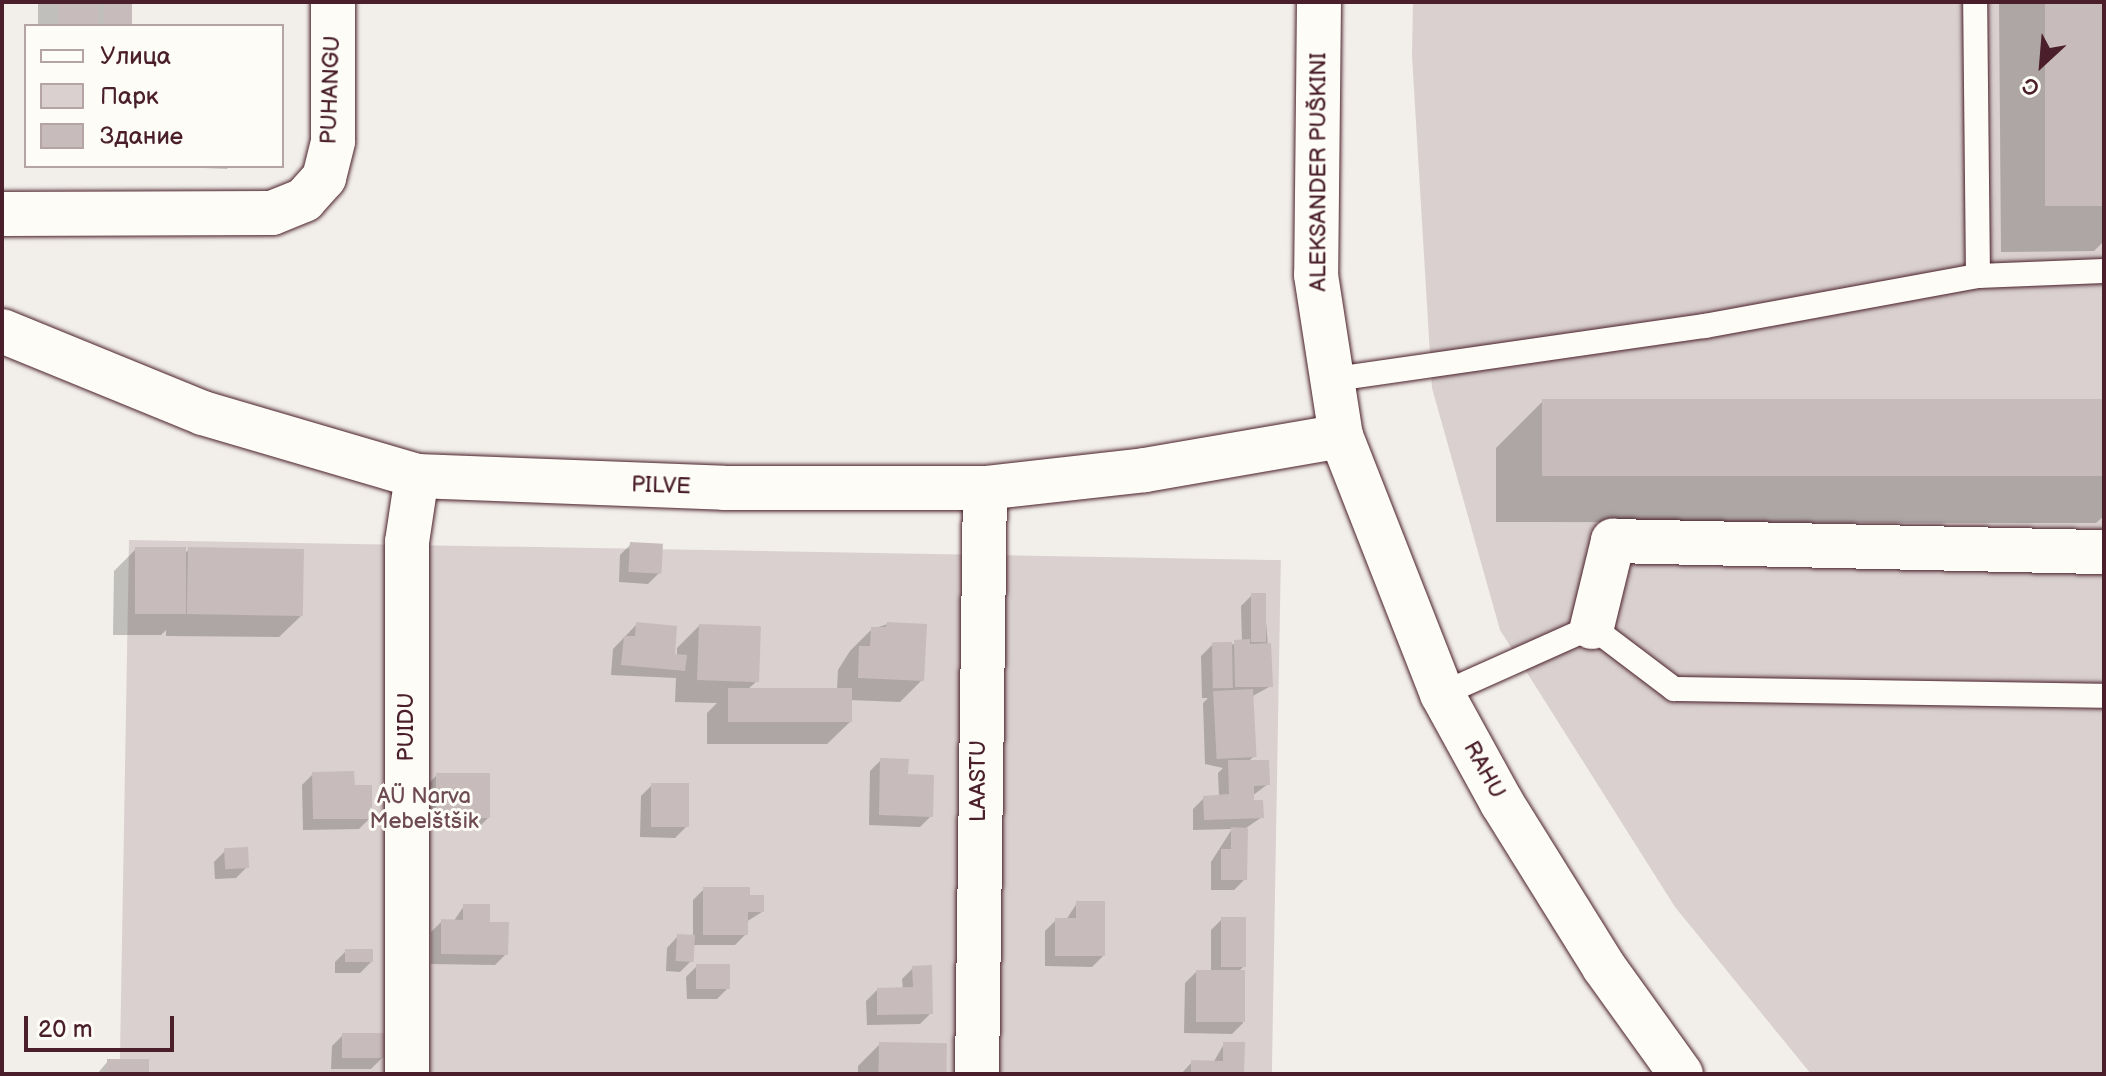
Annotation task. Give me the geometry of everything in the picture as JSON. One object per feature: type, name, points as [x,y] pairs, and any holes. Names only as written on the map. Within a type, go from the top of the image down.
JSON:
[{"type":"street","name":"PUHANGU","points":[[2,214],[272,213],[304,200],[324,178],[333,141],[333,2]]},
{"type":"street","name":"ALEKSANDER PUŠKINI","points":[[1319,2],[1316,275],[1329,380],[1341,436]]},
{"type":"street","name":"PILVE","points":[[2,331],[203,413],[417,476],[724,488],[985,488],[1145,470],[1341,436]]},
{"type":"street","name":"RAHU","points":[[1341,436],[1442,694],[1502,803],[1604,967],[1679,1073]]},
{"type":"street","name":"PUIDU","points":[[407,1074],[407,542],[417,476]]},
{"type":"street","name":"LAASTU","points":[[977,1074],[985,488]]},
{"type":"street","points":[[1592,627],[1613,541],[2104,552]]},
{"type":"lane","points":[[1975,2],[1978,276]]},
{"type":"lane","points":[[1329,380],[1705,326],[1978,276],[2104,271]]},
{"type":"lane","points":[[1442,694],[1592,627],[1674,689],[2104,696]]},
{"type":"green space","points":[[1413,2],[2104,2],[2104,1074],[1811,1074],[1675,907],[1500,630],[1432,388],[1412,56]]},
{"type":"green space","name":"AÜ Narva Mebelštšik","points":[[129,540],[1281,560],[1272,1074],[120,1074]]},
{"type":"building","points":[[58,2],[98,2],[98,24],[58,24]]},
{"type":"building","points":[[104,2],[132,2],[132,24],[104,24]]},
{"type":"building","points":[[2045,2],[2104,2],[2104,206],[2045,206]]},
{"type":"building","points":[[1542,399],[2104,399],[2104,476],[1542,476]]},
{"type":"building","points":[[630,542],[663,544],[661,574],[628,572]]},
{"type":"building","points":[[135,547],[186,547],[186,614],[135,614]]},
{"type":"building","points":[[188,547],[304,549],[303,616],[187,614]]},
{"type":"building","points":[[1251,593],[1266,593],[1266,642],[1251,642]]},
{"type":"building","points":[[636,622],[677,626],[675,654],[687,655],[685,671],[621,665],[624,636],[635,636]]},
{"type":"building","points":[[887,622],[927,624],[924,681],[858,678],[859,646],[870,646],[871,627],[886,627]]},
{"type":"building","points":[[699,624],[761,626],[759,682],[697,680]]},
{"type":"building","points":[[1250,639],[1250,644],[1271,643],[1273,687],[1235,687],[1234,640]]},
{"type":"building","points":[[1212,642],[1232,642],[1233,688],[1213,688]]},
{"type":"building","points":[[728,688],[852,688],[852,722],[728,722]]},
{"type":"building","points":[[1253,689],[1257,757],[1217,759],[1213,691]]},
{"type":"building","points":[[880,758],[909,759],[908,774],[934,775],[933,817],[879,815]]},
{"type":"building","points":[[1228,760],[1269,760],[1270,785],[1254,786],[1254,800],[1263,800],[1264,818],[1204,820],[1203,796],[1229,794]]},
{"type":"building","points":[[354,771],[355,785],[372,785],[372,819],[313,819],[312,772]]},
{"type":"building","points":[[436,773],[490,773],[490,818],[436,818]]},
{"type":"building","points":[[651,783],[689,783],[689,827],[651,827]]},
{"type":"building","points":[[1231,827],[1248,828],[1247,880],[1221,880],[1221,849],[1231,849]]},
{"type":"building","points":[[248,847],[249,868],[225,869],[224,848]]},
{"type":"building","points":[[703,887],[750,887],[750,895],[764,895],[764,912],[748,912],[748,935],[703,935]]},
{"type":"building","points":[[1076,901],[1105,901],[1105,956],[1055,956],[1055,918],[1076,918]]},
{"type":"building","points":[[463,904],[490,904],[490,922],[509,922],[508,955],[441,954],[441,919],[463,920]]},
{"type":"building","points":[[1221,917],[1246,917],[1246,967],[1221,967]]},
{"type":"building","points":[[677,934],[695,935],[694,962],[676,961]]},
{"type":"building","points":[[345,949],[373,949],[373,962],[345,962]]},
{"type":"building","points":[[696,964],[730,964],[730,989],[696,989]]},
{"type":"building","points":[[932,965],[933,1014],[877,1015],[877,988],[913,987],[912,966]]},
{"type":"building","points":[[1196,970],[1245,970],[1245,1022],[1196,1022]]},
{"type":"building","points":[[342,1033],[384,1033],[384,1058],[342,1058]]},
{"type":"building","points":[[879,1042],[947,1043],[946,1074],[878,1074]]},
{"type":"building","points":[[1223,1042],[1245,1042],[1244,1074],[1191,1074],[1191,1060],[1223,1061]]},
{"type":"building","points":[[107,1059],[149,1059],[149,1074],[107,1074]]}]
